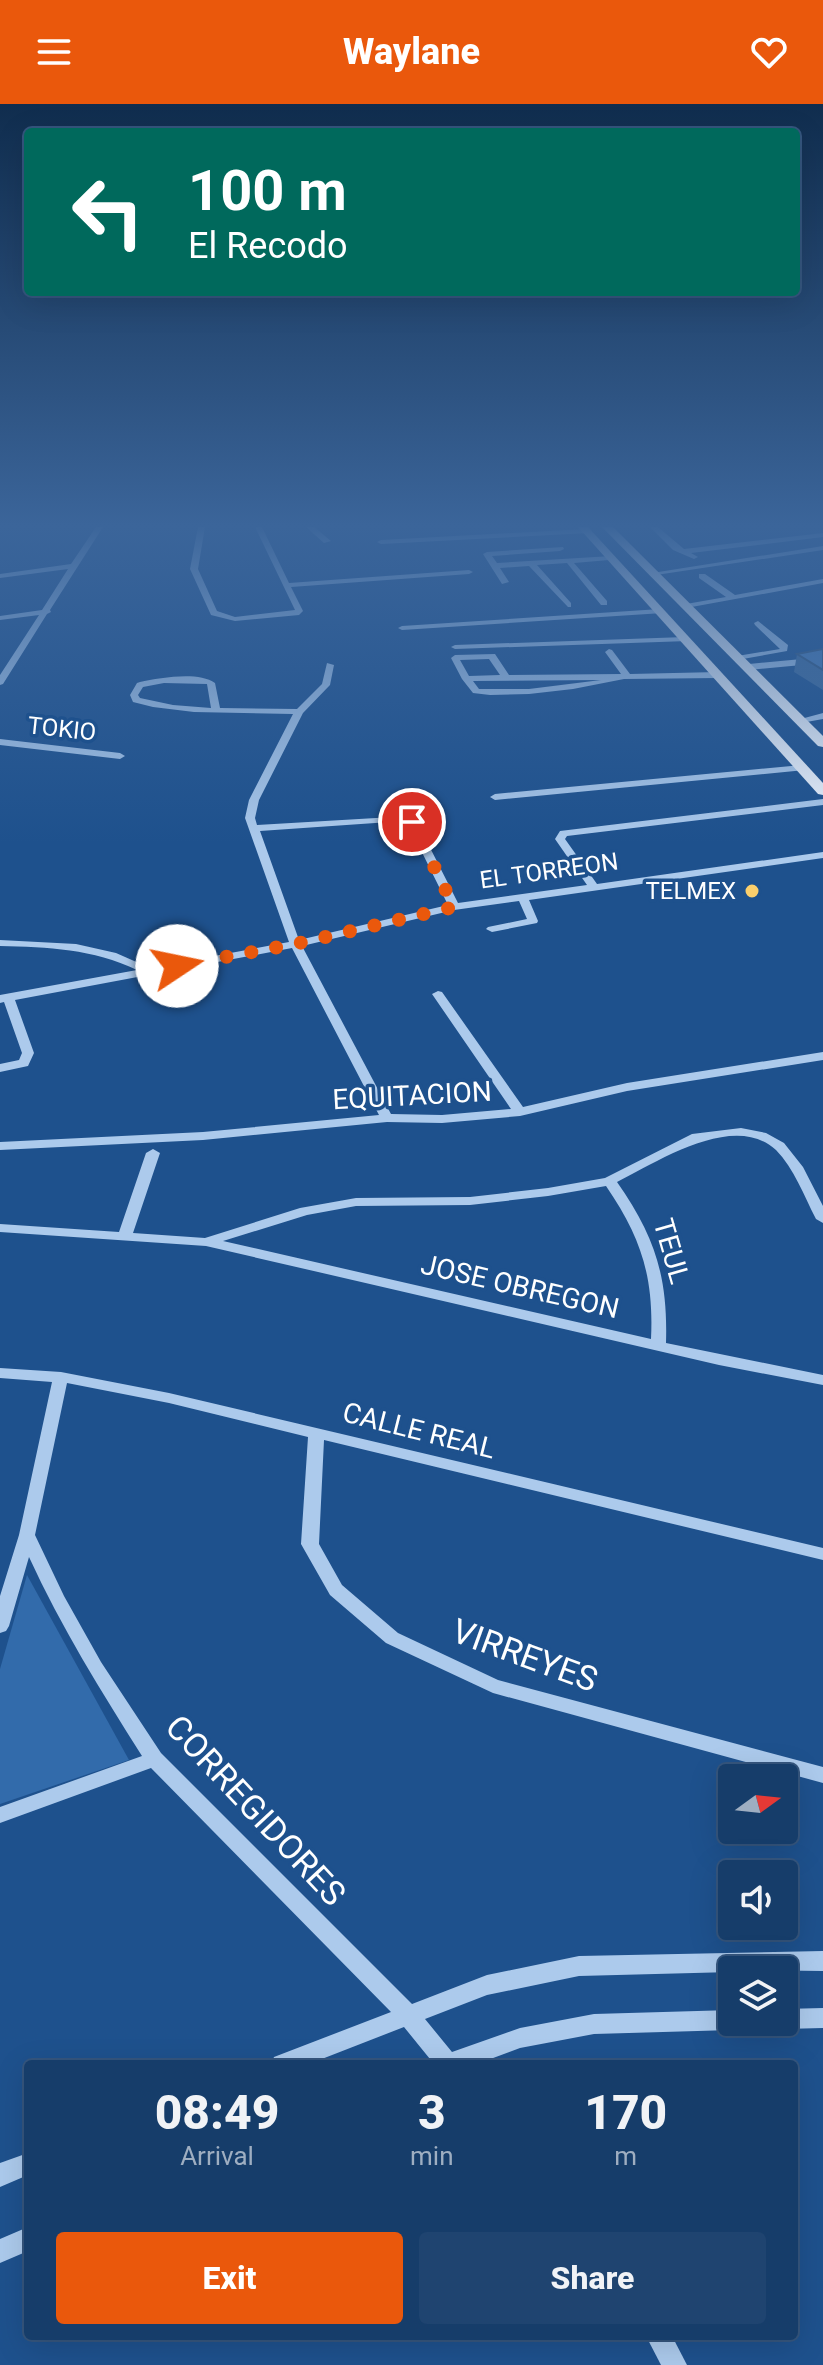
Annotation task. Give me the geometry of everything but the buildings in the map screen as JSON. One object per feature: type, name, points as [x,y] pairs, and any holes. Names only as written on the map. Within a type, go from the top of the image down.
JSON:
[{"type":"main road","points":[[679,633],[823,791]]},
{"type":"main road","points":[[715,633],[823,743]]},
{"type":"street","points":[[0,682],[33,633]]},
{"type":"street","points":[[744,662],[783,651],[785,647],[769,633]]},
{"type":"street","points":[[455,647],[685,639]]},
{"type":"street","points":[[609,652],[627,676]]},
{"type":"street","points":[[506,678],[492,656],[455,658],[476,691],[582,686],[627,676]]},
{"type":"street","points":[[744,662],[823,660]]},
{"type":"street","points":[[0,666],[11,664]]},
{"type":"street","points":[[330,665],[326,685],[299,712],[254,800],[250,818],[295,944],[387,1118]]},
{"type":"street","points":[[466,679],[718,675]]},
{"type":"street","points":[[216,708],[211,683],[205,680],[140,685],[134,695],[136,700],[144,703],[216,708],[299,712]]},
{"type":"street","points":[[801,720],[823,716]]},
{"type":"street","name":"TOKIO","points":[[0,742],[120,756]]},
{"type":"street","points":[[495,797],[802,768]]},
{"type":"street","points":[[594,887],[560,839],[564,833],[823,802]]},
{"type":"street","points":[[253,828],[395,817],[412,822],[454,907]]},
{"type":"street","name":"EL TORREON","points":[[4,998],[295,944],[454,907],[823,855]]},
{"type":"street","points":[[492,929],[533,921],[522,897]]},
{"type":"street","points":[[0,943],[45,943],[88,948],[117,955],[148,971]]},
{"type":"street","points":[[438,994],[520,1112]]},
{"type":"street","points":[[0,1068],[24,1063],[28,1053],[4,998]]},
{"type":"street","name":"EQUITACION","points":[[0,1146],[203,1136],[387,1118],[442,1119],[520,1112],[627,1087],[823,1056]]},
{"type":"street","name":"JOSE OBREGON","points":[[206,1242],[305,1211],[356,1202],[470,1201],[609,1181],[697,1137],[741,1132],[761,1136],[779,1146],[796,1167],[823,1219]]},
{"type":"street","points":[[125,1235],[153,1153]]},
{"type":"street","name":"TEUL","points":[[609,1181],[636,1216],[656,1268],[661,1310],[658,1344]]},
{"type":"street","name":"JOSE OBREGON","points":[[0,1228],[206,1242],[823,1380]]},
{"type":"street","name":"CALLE REAL","points":[[0,1373],[61,1377],[316,1432],[823,1554]]},
{"type":"street","points":[[0,1626],[27,1535],[61,1377]]},
{"type":"street","name":"VIRREYES","points":[[316,1432],[310,1544],[336,1590],[392,1638],[493,1686],[823,1775]]},
{"type":"street","name":"CORREGIDORES","points":[[27,1535],[56,1597],[95,1667],[154,1759],[407,2014],[445,2060]]},
{"type":"street","points":[[0,1815],[154,1759]]},
{"type":"street","points":[[292,2060],[487,1985],[579,1966],[823,1961]]},
{"type":"street","points":[[798,2019],[823,2018]]},
{"type":"street","points":[[459,2060],[520,2038],[594,2024],[718,2020]]},
{"type":"street","points":[[0,2175],[24,2166]]},
{"type":"street","points":[[0,2251],[24,2241]]},
{"type":"street","points":[[660,2340],[675,2365]]},
{"type":"shaded area","points":[[27,1575],[129,1760],[0,1804],[0,1669]]},
{"type":"place","name":"TELMEX","points":[[752,891]]},
{"type":"route","points":[[177,966],[295,944],[454,907],[412,822]]}]
